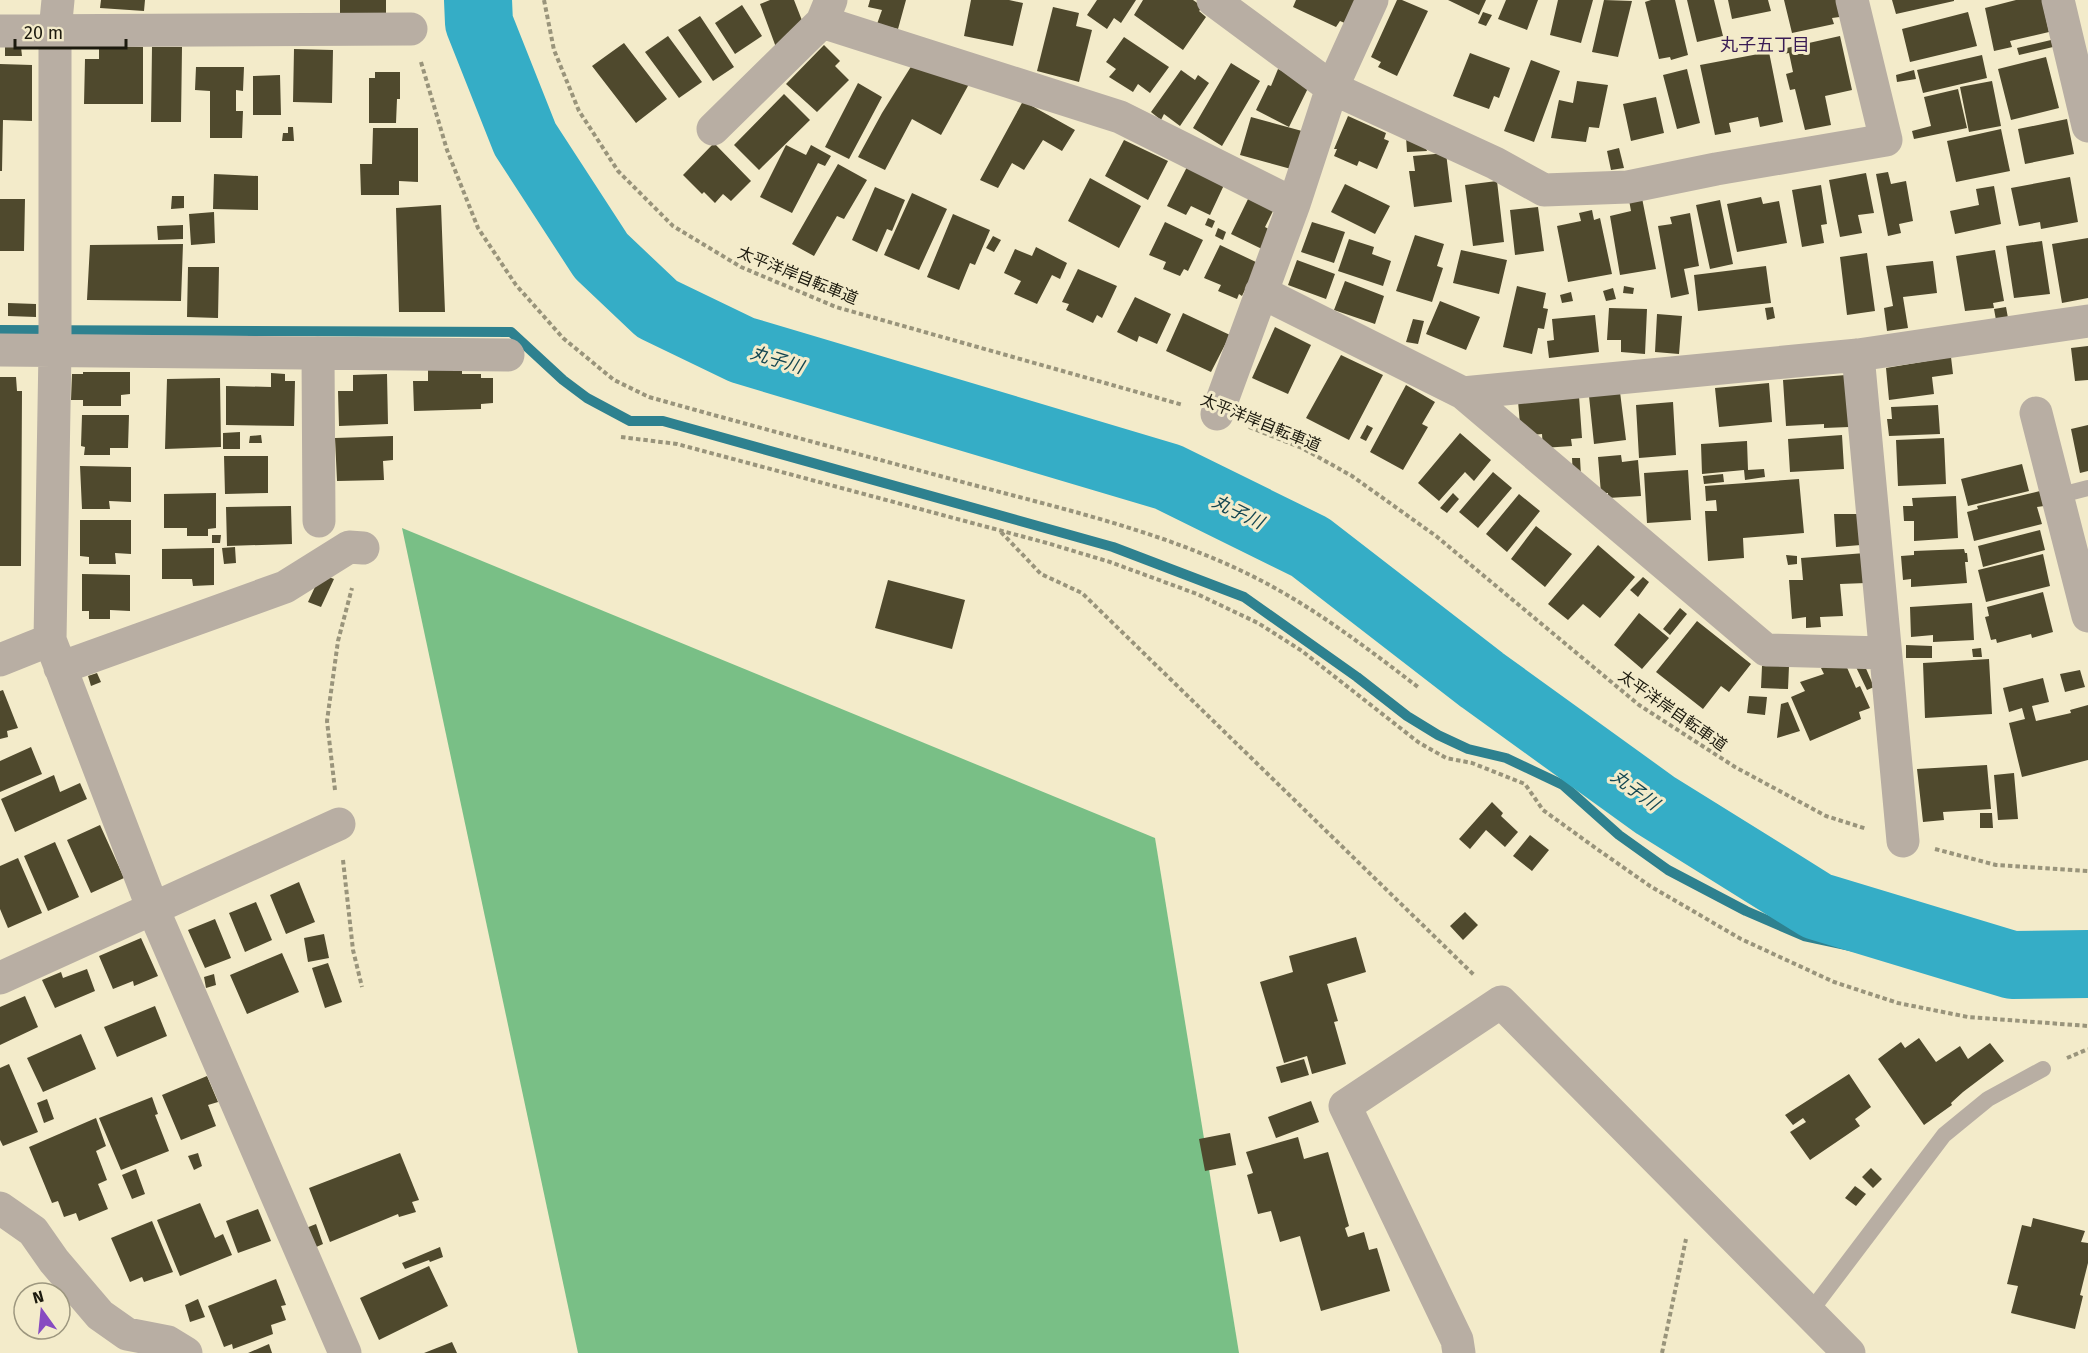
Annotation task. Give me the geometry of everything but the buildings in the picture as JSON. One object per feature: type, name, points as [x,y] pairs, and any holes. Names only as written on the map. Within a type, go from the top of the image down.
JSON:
[{"type":"street","points":[[1214,0],[1332,88],[1495,163],[1544,190],[1628,187],[1716,169],[1886,140],[1852,0]]},
{"type":"street","points":[[1217,414],[1294,204],[1332,88],[1372,0]]},
{"type":"street","points":[[2069,2],[2088,126]]},
{"type":"street","points":[[713,129],[826,11],[1120,117],[1294,204]]},
{"type":"street","points":[[56,15],[55,654],[153,909],[345,1353]]},
{"type":"street","points":[[0,31],[56,15],[411,29]]},
{"type":"street","points":[[1261,292],[1463,393],[1766,650],[1884,653]]},
{"type":"street","points":[[1463,393],[1858,355],[2088,321]]},
{"type":"street","points":[[0,350],[508,355]]},
{"type":"street","points":[[318,353],[319,521]]},
{"type":"street","points":[[1858,355],[1903,840]]},
{"type":"street","points":[[2036,413],[2073,492],[2088,616]]},
{"type":"street","points":[[0,660],[55,654],[285,587],[349,547],[363,548]]},
{"type":"street","points":[[0,978],[339,824]]},
{"type":"street","points":[[1460,1353],[1457,1340],[1345,1106],[1501,1002],[1849,1353]]},
{"type":"street","points":[[0,1208],[33,1231],[54,1261],[100,1315],[127,1334],[168,1342],[186,1353]]},
{"type":"lane","points":[[1810,1312],[1944,1135],[1988,1100],[2043,1069]]},
{"type":"path","name":"太平洋岸自転車道","points":[[544,0],[554,50],[579,111],[618,171],[673,226],[741,267],[836,307],[1217,414],[1302,448],[1352,476],[1436,536],[1639,705],[1735,767],[1826,816],[1996,865],[2088,871]]},
{"type":"path","points":[[411,29],[447,150],[478,228],[516,285],[563,338],[614,380],[649,397],[1102,519],[1192,549],[1250,575],[1299,602],[1336,626],[1418,687]]},
{"type":"path","points":[[621,437],[677,444],[1000,531],[1110,562],[1197,594],[1258,623],[1302,651],[1418,742],[1446,758],[1472,763],[1525,784],[1543,810],[1588,843],[1650,886],[1741,939],[1834,982],[1898,1003],[1968,1017],[2088,1026]]},
{"type":"path","points":[[1000,531],[1041,574],[1082,593],[1501,1002]]},
{"type":"path","points":[[362,987],[353,950],[327,721],[338,641],[363,548]]},
{"type":"path","points":[[1662,1353],[1694,1197]]},
{"type":"green space","points":[[402,528],[1155,838],[1239,1353],[578,1353]]},
{"type":"waterway","name":"丸子川","points":[[478,0],[479,23],[525,139],[601,256],[657,309],[742,350],[1168,477],[1310,547],[1482,680],[1655,805],[1817,906],[2012,965],[2088,964]]},
{"type":"waterway","points":[[0,330],[511,332],[563,380],[587,398],[630,421],[663,421],[1113,547],[1244,597],[1357,677],[1407,716],[1438,735],[1468,749],[1506,758],[1563,785],[1619,835],[1668,870],[1746,911],[1804,936],[1860,948],[2012,965]]},
{"type":"district","name":"丸子五丁目","points":[[1765,45]]}]
